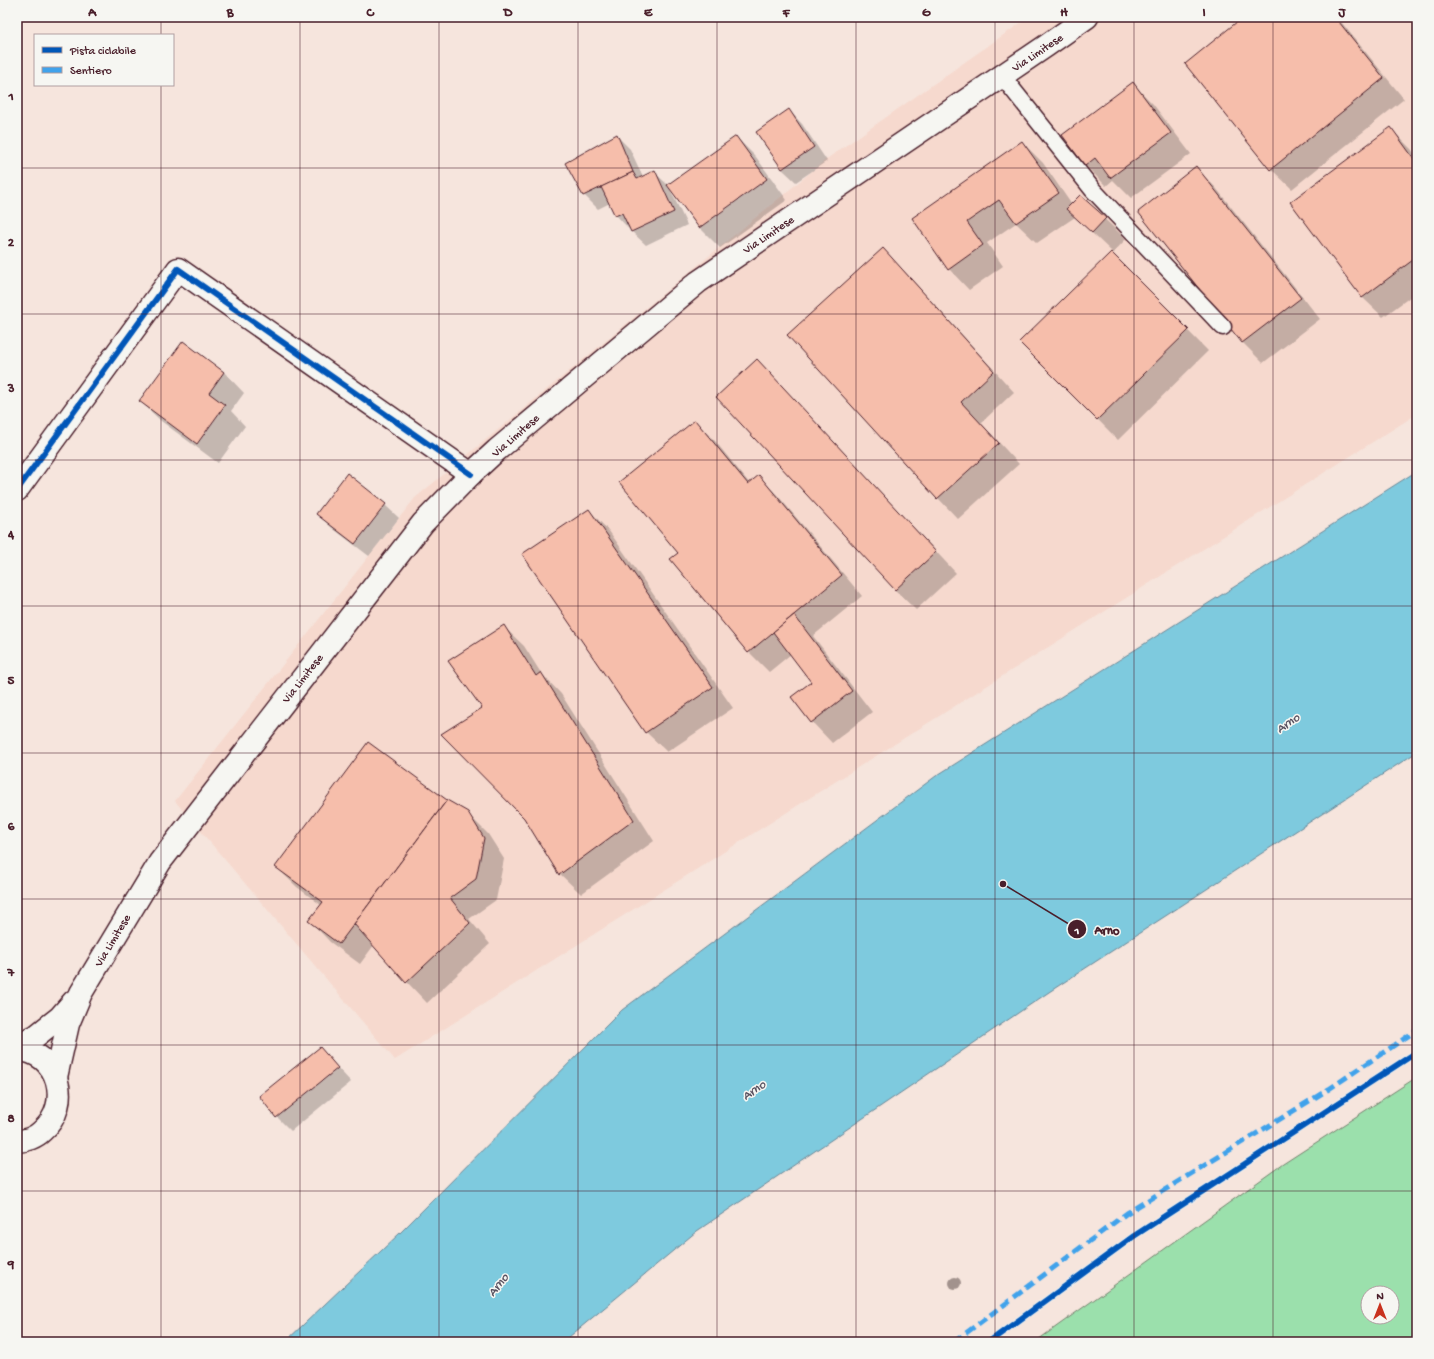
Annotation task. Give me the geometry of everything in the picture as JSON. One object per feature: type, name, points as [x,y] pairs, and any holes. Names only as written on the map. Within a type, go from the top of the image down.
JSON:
[{"type":"main road","name":"Via Limitese","points":[[17,1046],[36,1036],[60,1017],[81,992],[160,862],[423,523],[471,474],[551,404],[698,282],[1002,76],[1086,17]]},
{"type":"main road","points":[[17,490],[178,269],[471,474]]},
{"type":"main road","name":"Via Limitese","points":[[56,1077],[68,1024],[81,992]]},
{"type":"main road","name":"Via Limitese","points":[[17,1050],[22,1050],[36,1055],[48,1065],[56,1077],[60,1093],[58,1110],[50,1125],[37,1135],[18,1142]]},
{"type":"lane","points":[[1002,76],[1093,190],[1223,327]]},
{"type":"shaded area","points":[[1029,17],[1417,17],[1417,414],[395,1060],[175,801],[415,498],[828,158]]},
{"type":"green space","points":[[1417,1077],[1417,1342],[1035,1342],[1283,1164]]},
{"type":"water","name":"Arno","points":[[1417,471],[1417,752],[1049,992],[697,1231],[563,1342],[285,1342],[400,1233],[622,1010],[936,776]]},
{"type":"building","points":[[1243,17],[1335,17],[1384,78],[1270,170],[1185,64]]},
{"type":"building","points":[[1133,82],[1171,133],[1110,178],[1095,158],[1085,166],[1062,135]]},
{"type":"building","points":[[789,109],[814,147],[782,169],[756,132]]},
{"type":"building","points":[[1391,127],[1417,163],[1417,257],[1362,298],[1290,202]]},
{"type":"building","points":[[617,134],[633,172],[583,196],[565,163]]},
{"type":"building","points":[[736,136],[767,179],[699,228],[667,185]]},
{"type":"building","points":[[1022,141],[1059,193],[1016,223],[999,200],[967,222],[983,245],[948,270],[912,218]]},
{"type":"building","points":[[1196,166],[1301,298],[1242,343],[1138,212]]},
{"type":"building","points":[[655,170],[674,212],[631,232],[622,213],[615,216],[601,187],[633,172],[637,179]]},
{"type":"building","points":[[1080,195],[1106,218],[1092,233],[1066,209]]},
{"type":"building","points":[[883,248],[994,371],[961,402],[999,443],[937,499],[787,335]]},
{"type":"building","points":[[1111,252],[1189,330],[1097,420],[1019,342]]},
{"type":"building","points":[[183,341],[224,372],[209,393],[225,405],[197,444],[139,401]]},
{"type":"building","points":[[757,359],[936,552],[895,590],[716,397]]},
{"type":"building","points":[[695,420],[748,484],[759,475],[842,575],[748,653],[670,559],[678,553],[619,482]]},
{"type":"building","points":[[347,473],[386,504],[355,544],[316,514]]},
{"type":"building","points":[[589,509],[713,687],[645,733],[522,554]]},
{"type":"building","points":[[794,615],[852,691],[811,723],[791,697],[811,682],[773,632]]},
{"type":"building","points":[[504,625],[536,676],[541,672],[634,820],[559,875],[524,818],[441,734],[482,708],[448,661]]},
{"type":"building","points":[[368,742],[447,800],[339,944],[308,921],[323,902],[275,867]]},
{"type":"building","points":[[447,800],[468,812],[484,838],[476,879],[450,898],[470,923],[406,983],[354,924]]},
{"type":"building","points":[[320,1047],[338,1068],[276,1118],[259,1096]]},
{"type":"marked path","points":[[954,1342],[1127,1213],[1329,1089],[1417,1030]]},
{"type":"cycle path","points":[[17,490],[178,269],[471,474]]},
{"type":"cycle path","points":[[989,1342],[1134,1236],[1417,1052]]},
{"type":"place","name":"Arno","points":[[1003,884]]}]
